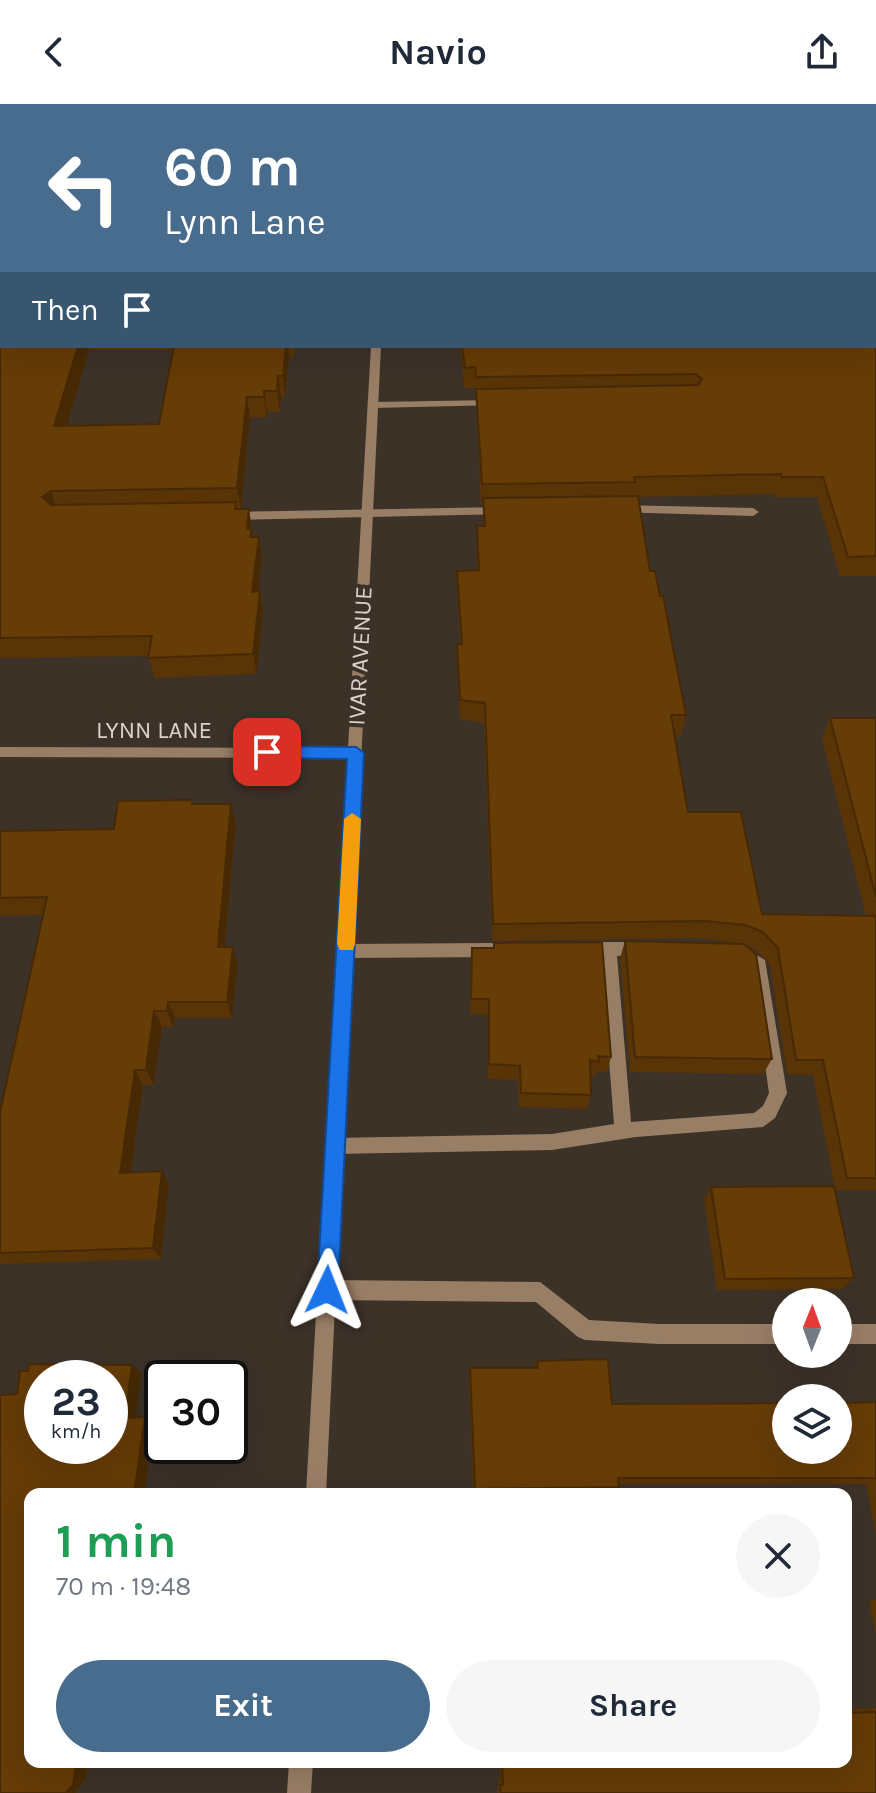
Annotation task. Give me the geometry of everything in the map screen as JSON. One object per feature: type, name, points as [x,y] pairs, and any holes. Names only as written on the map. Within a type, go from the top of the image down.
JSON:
[{"type":"street","name":"IVAR AVENUE","points":[[316,1488],[376,348]]},
{"type":"street","points":[[373,405],[515,403]]},
{"type":"street","points":[[608,509],[753,512]]},
{"type":"street","points":[[210,517],[513,511]]},
{"type":"street","name":"LYNN LANE","points":[[0,752],[356,753]]},
{"type":"street","points":[[346,951],[516,949]]},
{"type":"street","points":[[562,949],[654,949]]},
{"type":"street","points":[[608,949],[623,1131]]},
{"type":"street","points":[[334,1146],[552,1142],[623,1131],[757,1121],[769,1112],[778,1093],[759,965],[741,952],[727,951]]},
{"type":"street","points":[[327,1290],[540,1292],[585,1330],[772,1334]]},
{"type":"street","points":[[852,1334],[876,1334]]},
{"type":"street","points":[[299,1793],[301,1768]]},
{"type":"building","points":[[0,348],[77,348],[54,426],[159,424],[174,348],[286,348],[283,376],[278,376],[277,391],[264,391],[264,397],[247,397],[237,488],[51,491],[42,497],[51,505],[236,502],[235,509],[249,509],[247,529],[252,529],[250,537],[259,537],[252,592],[260,591],[253,654],[148,658],[152,636],[0,638]]},
{"type":"building","points":[[462,348],[876,348],[876,556],[848,557],[823,477],[781,477],[781,474],[634,477],[635,482],[482,484],[476,389],[698,385],[702,379],[696,374],[476,377],[475,367],[465,368]]},
{"type":"building","points":[[638,496],[650,571],[655,571],[660,596],[663,596],[686,715],[671,715],[688,812],[741,812],[762,914],[876,916],[876,1178],[847,1178],[823,1060],[796,1060],[778,948],[763,932],[745,925],[705,921],[493,924],[485,703],[460,700],[457,644],[462,644],[457,571],[479,570],[477,526],[485,526],[483,498]]},
{"type":"building","points":[[830,718],[876,718],[876,897]]},
{"type":"building","points":[[192,800],[192,804],[231,804],[218,947],[233,947],[227,1002],[168,1002],[167,1011],[154,1011],[146,1070],[135,1070],[120,1173],[162,1171],[153,1248],[0,1253],[0,1112],[47,897],[0,898],[0,831],[114,829],[118,801]]},
{"type":"building","points":[[625,941],[744,944],[756,954],[772,1059],[635,1057]]},
{"type":"building","points":[[602,942],[611,1057],[598,1056],[599,1062],[590,1060],[591,1095],[521,1093],[520,1066],[489,1064],[489,999],[471,999],[472,948],[494,948],[494,943]]},
{"type":"building","points":[[834,1186],[854,1278],[725,1279],[711,1187]]},
{"type":"building","points":[[608,1359],[612,1404],[772,1403],[772,1464],[852,1464],[852,1403],[876,1402],[876,1478],[618,1478],[619,1487],[475,1488],[470,1368],[538,1368],[537,1361]]},
{"type":"building","points":[[128,1365],[132,1365],[128,1395]]},
{"type":"building","points":[[20,1371],[24,1371],[24,1464],[128,1464],[128,1418],[144,1417],[135,1488],[24,1488],[24,1768],[75,1768],[73,1785],[65,1793],[0,1793],[0,1395],[17,1394]]},
{"type":"building","points":[[876,1712],[876,1793],[501,1793],[502,1768],[852,1768],[852,1713]]},
{"type":"slow traffic","points":[[346,944],[352,819]]},
{"type":"route","points":[[267,752],[356,753],[327,1290]]}]
